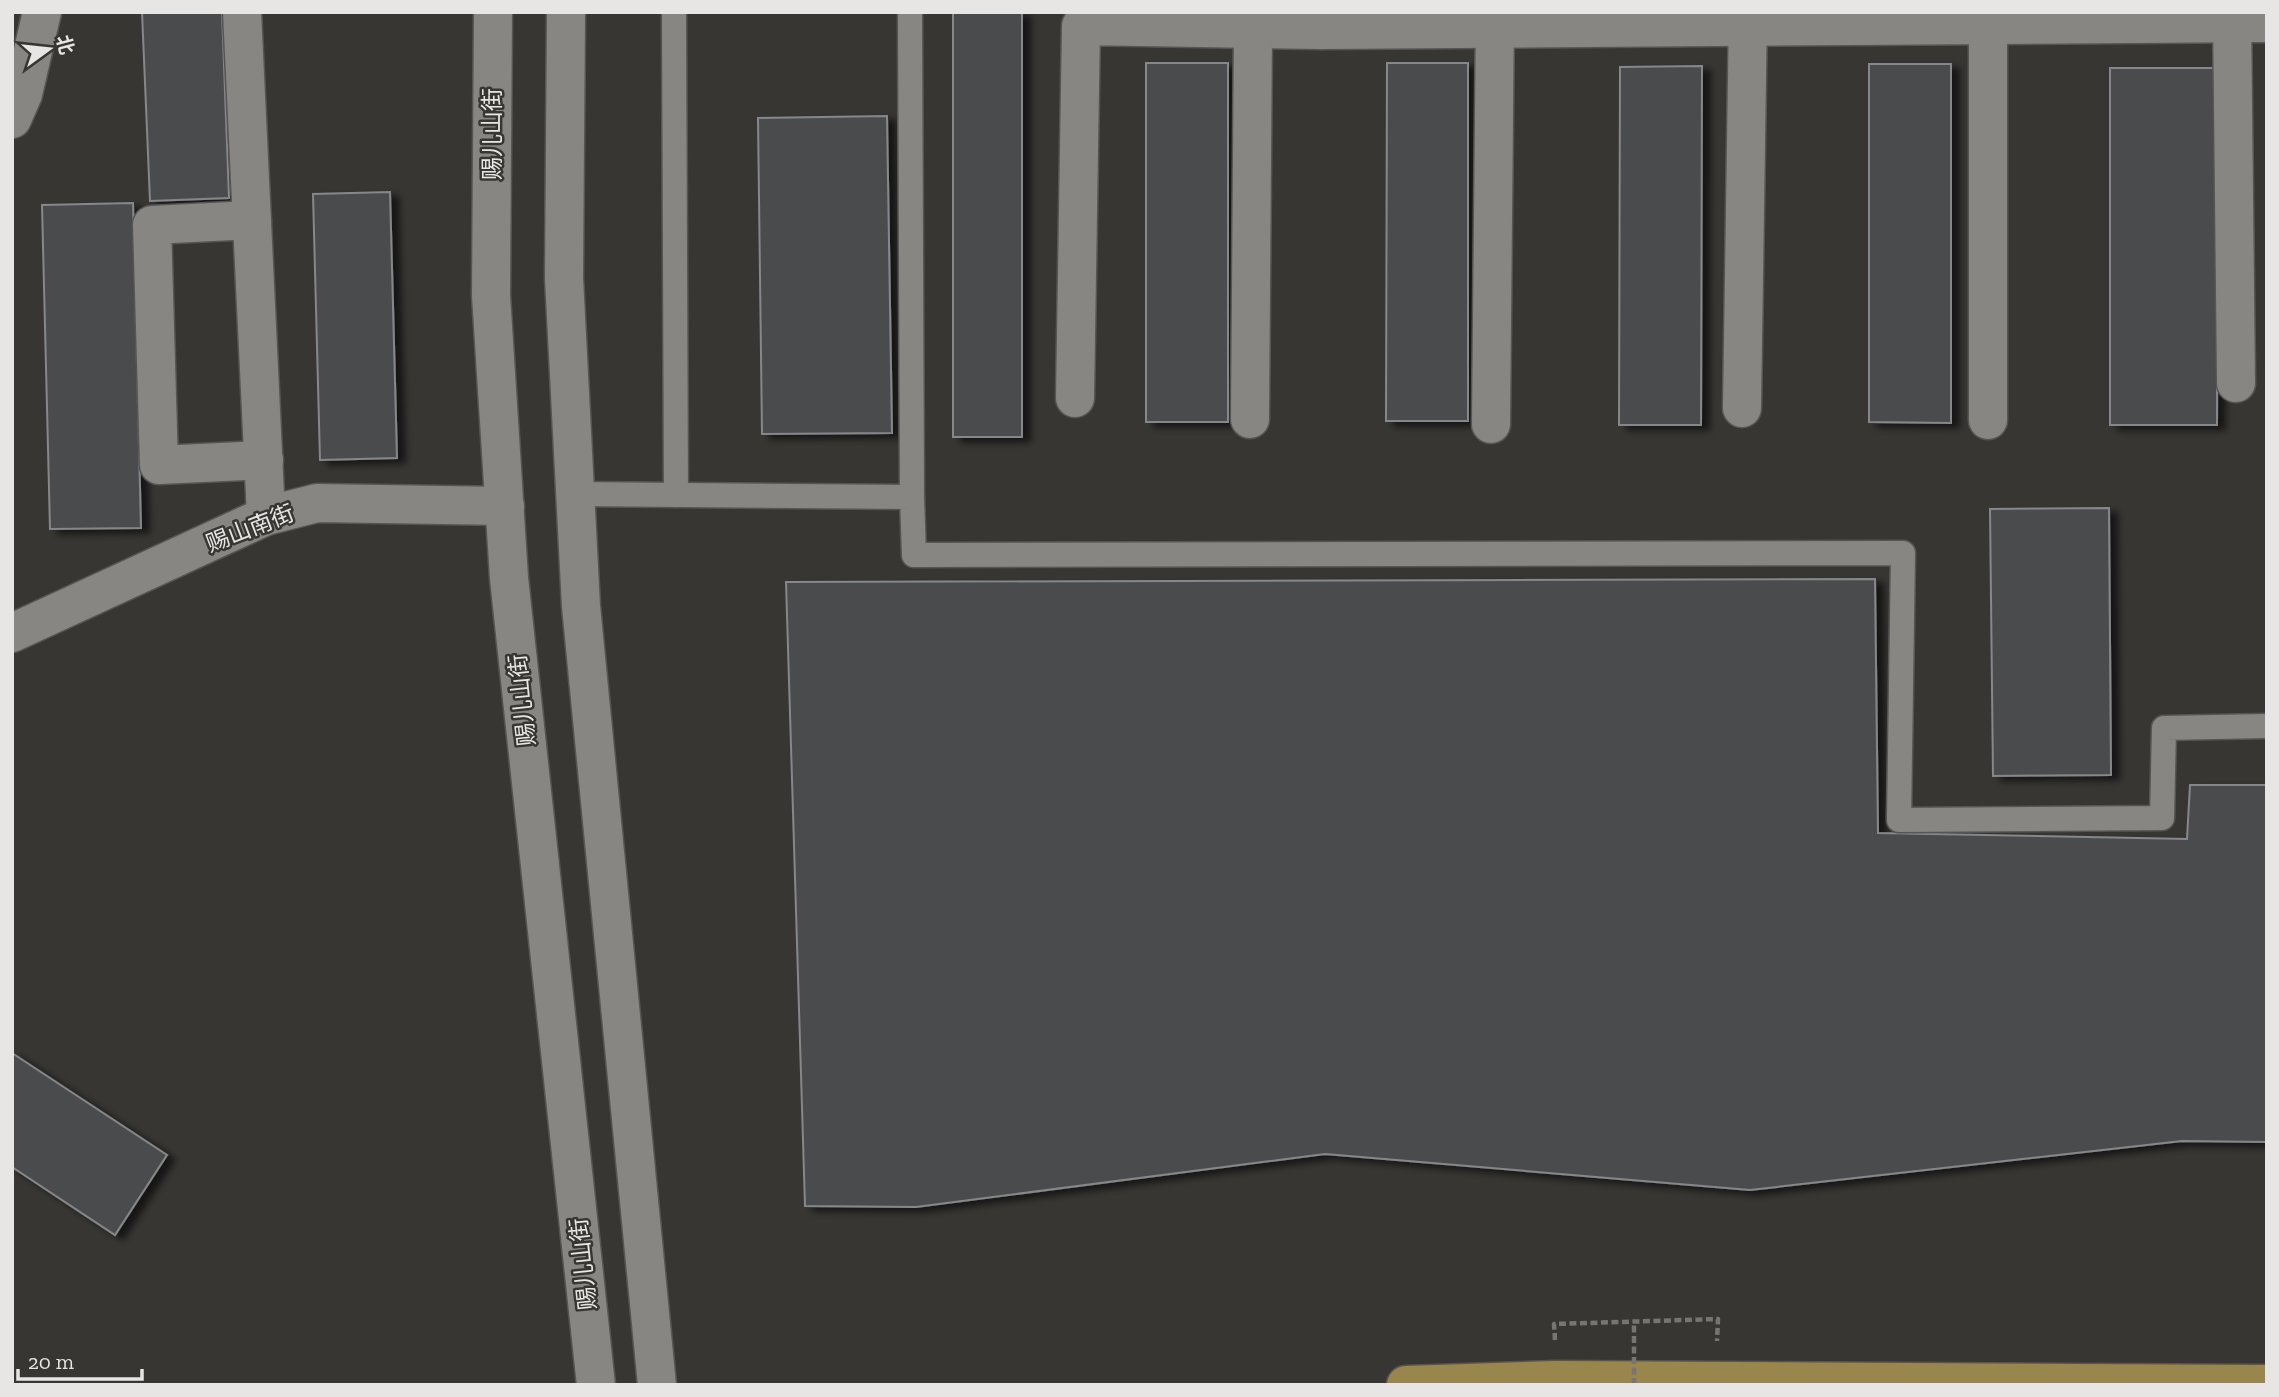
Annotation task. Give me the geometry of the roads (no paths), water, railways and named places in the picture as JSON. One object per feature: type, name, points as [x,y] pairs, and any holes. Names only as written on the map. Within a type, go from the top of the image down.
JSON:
[{"type":"main road","points":[[1406,1385],[1555,1380],[2267,1384]]},
{"type":"street","points":[[12,119],[23,94],[43,12]]},
{"type":"street","points":[[242,12],[267,516]]},
{"type":"street","name":"赐儿山街","points":[[493,12],[491,295],[510,592],[596,1385]]},
{"type":"street","points":[[566,12],[564,278],[581,607],[657,1385]]},
{"type":"street","points":[[1076,398],[1081,19],[1253,29],[1322,21],[2243,20],[2235,383]]},
{"type":"street","points":[[1988,19],[1988,420]]},
{"type":"street","points":[[1491,424],[1495,20]]},
{"type":"street","points":[[1742,408],[1748,20]]},
{"type":"street","points":[[1250,419],[1253,29]]},
{"type":"street","points":[[252,220],[152,225],[159,465],[264,460]]},
{"type":"street","name":"赐山南街","points":[[12,633],[267,516],[317,503],[505,506]]},
{"type":"lane","points":[[674,12],[676,495]]},
{"type":"lane","points":[[910,12],[914,555],[1903,553],[1899,821],[2162,818],[2164,728],[2267,726]]},
{"type":"lane","points":[[575,494],[912,497]]}]
